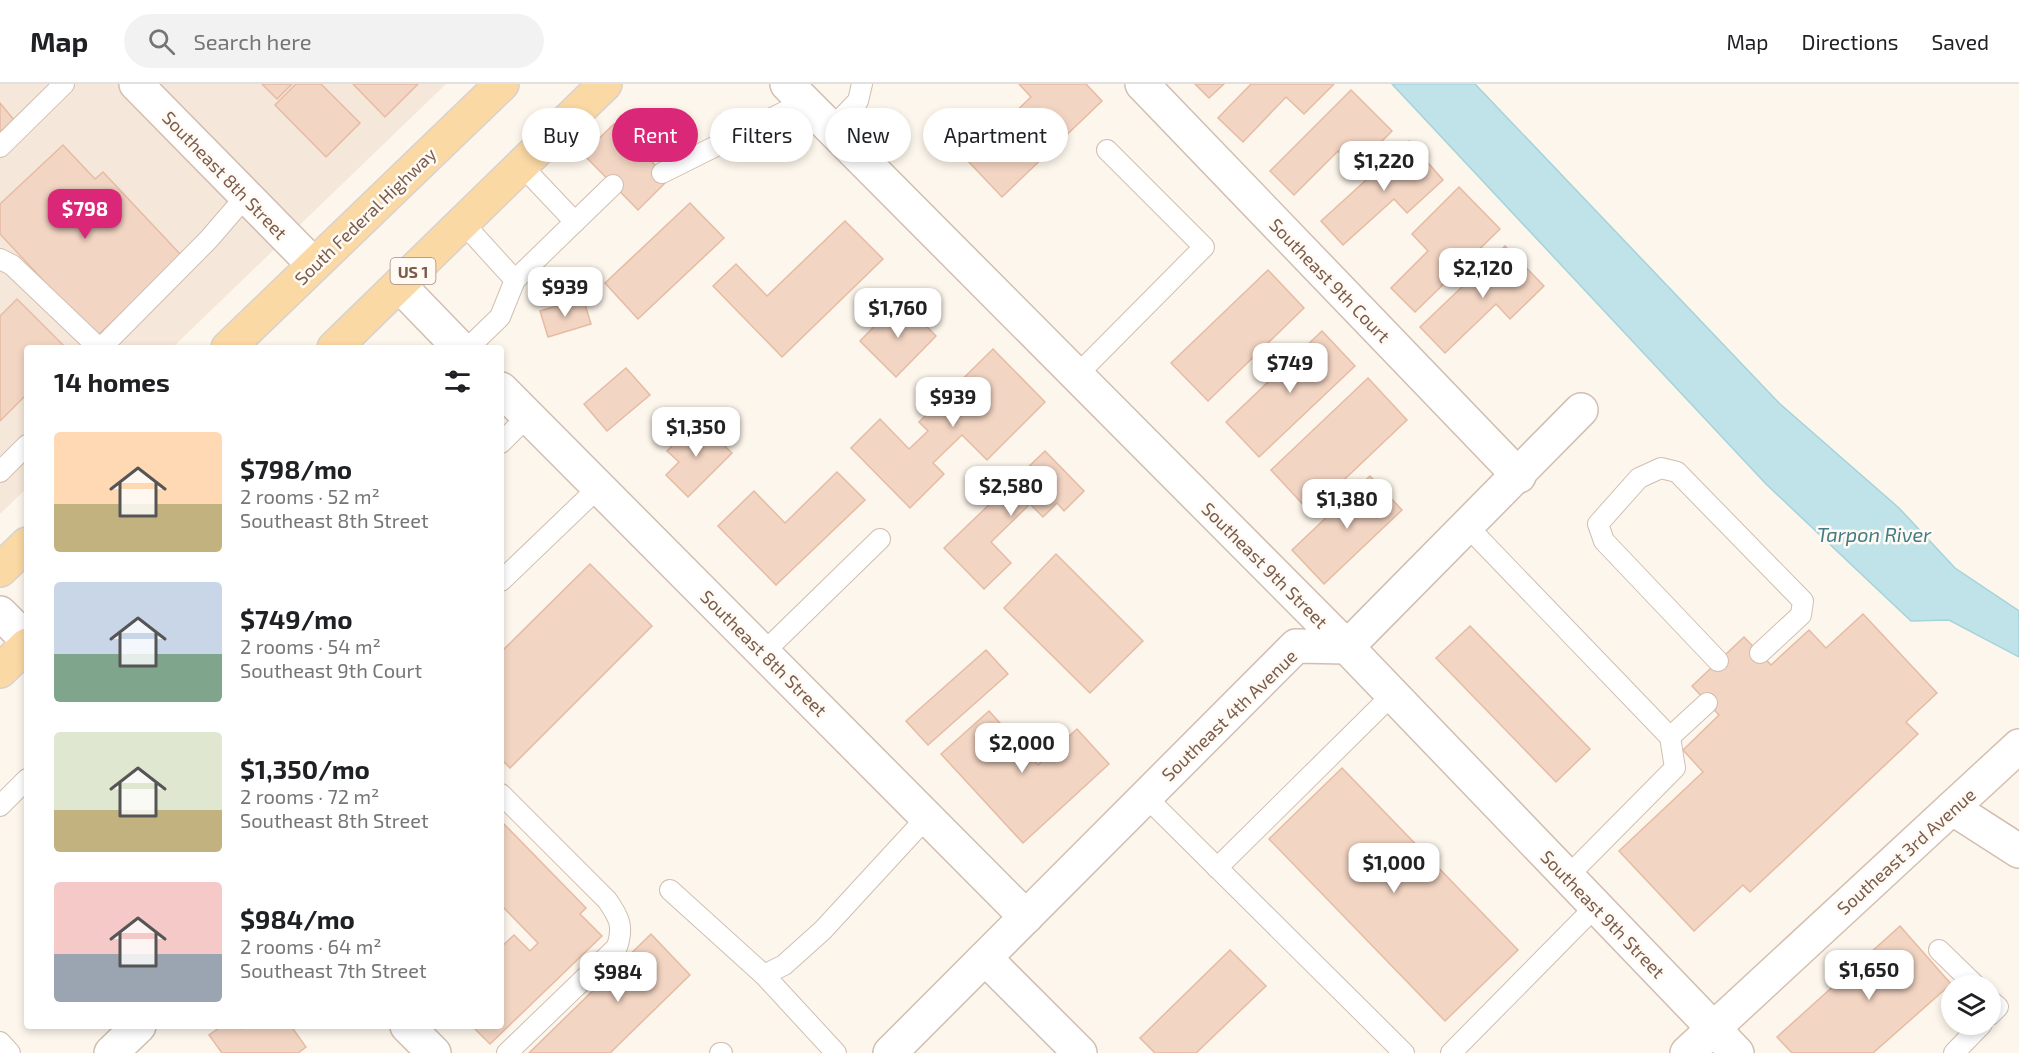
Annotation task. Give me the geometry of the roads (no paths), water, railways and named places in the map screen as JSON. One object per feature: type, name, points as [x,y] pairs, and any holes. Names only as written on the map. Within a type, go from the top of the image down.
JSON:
[{"type":"main road","name":"South Federal Highway","points":[[231,345],[502,84]]},
{"type":"main road","name":"US 1","points":[[337,345],[605,84]]},
{"type":"main road","points":[[0,570],[24,547]]},
{"type":"main road","points":[[0,671],[24,648]]},
{"type":"street","name":"Southeast 8th Street","points":[[136,84],[314,265]]},
{"type":"street","name":"Southeast 9th Court","points":[[1142,84],[1519,476]]},
{"type":"street","name":"Southeast 9th Street","points":[[795,93],[825,123]]},
{"type":"street","name":"Southeast 9th Street","points":[[864,162],[1347,647],[1737,1053]]},
{"type":"street","points":[[399,285],[457,345]]},
{"type":"street","name":"Southeast 8th Street","points":[[504,392],[1026,917]]},
{"type":"street","points":[[1347,647],[1519,476],[1581,410]]},
{"type":"street","points":[[0,613],[24,637]]},
{"type":"street","name":"Southeast 4th Avenue","points":[[890,1053],[1296,646],[1347,647]]},
{"type":"street","name":"Southeast 3rd Avenue","points":[[1687,1053],[2019,746]]},
{"type":"street","points":[[1952,808],[2019,851]]},
{"type":"street","points":[[985,958],[1080,1053]]},
{"type":"street","points":[[111,1053],[136,1029]]},
{"type":"street","points":[[410,1029],[434,1053]]},
{"type":"lane","points":[[0,147],[64,84]]},
{"type":"lane","points":[[851,108],[858,101],[862,84]]},
{"type":"lane","points":[[662,173],[795,93]]},
{"type":"lane","points":[[1076,375],[1204,247],[1107,150]]},
{"type":"lane","points":[[522,166],[575,222]]},
{"type":"lane","points":[[471,345],[500,317],[515,280],[614,185]]},
{"type":"lane","points":[[103,345],[209,239],[246,196]]},
{"type":"lane","points":[[463,223],[515,280]]},
{"type":"lane","points":[[6,262],[97,345]]},
{"type":"lane","points":[[504,440],[528,416]]},
{"type":"lane","points":[[0,471],[24,448]]},
{"type":"lane","points":[[1718,661],[1604,541],[1598,524],[1639,478],[1661,468],[1677,472],[1803,601],[1801,615],[1760,653]]},
{"type":"lane","points":[[504,577],[599,487]]},
{"type":"lane","points":[[1468,527],[1670,737],[1675,768],[1567,877]]},
{"type":"lane","points":[[764,653],[880,539]]},
{"type":"lane","points":[[1217,868],[1392,695]]},
{"type":"lane","points":[[1670,737],[1707,703]]},
{"type":"lane","points":[[0,806],[24,782]]},
{"type":"lane","points":[[1146,797],[1404,1053]]},
{"type":"lane","points":[[504,798],[607,900],[621,920],[622,931],[617,947],[507,1053]]},
{"type":"lane","points":[[764,975],[784,964],[822,930],[927,817]]},
{"type":"lane","points":[[670,890],[764,975],[837,1053]]},
{"type":"lane","points":[[1451,1053],[1595,907]]},
{"type":"lane","points":[[1939,950],[1965,975]]},
{"type":"lane","points":[[1954,1053],[1971,1035]]},
{"type":"lane","points":[[0,1042],[10,1053]]},
{"type":"water","name":"Tarpon River","points":[[1392,84],[1475,84],[1779,403],[1899,508],[1955,568],[2019,611],[2019,657],[1949,620],[1911,621],[1766,484]]}]
